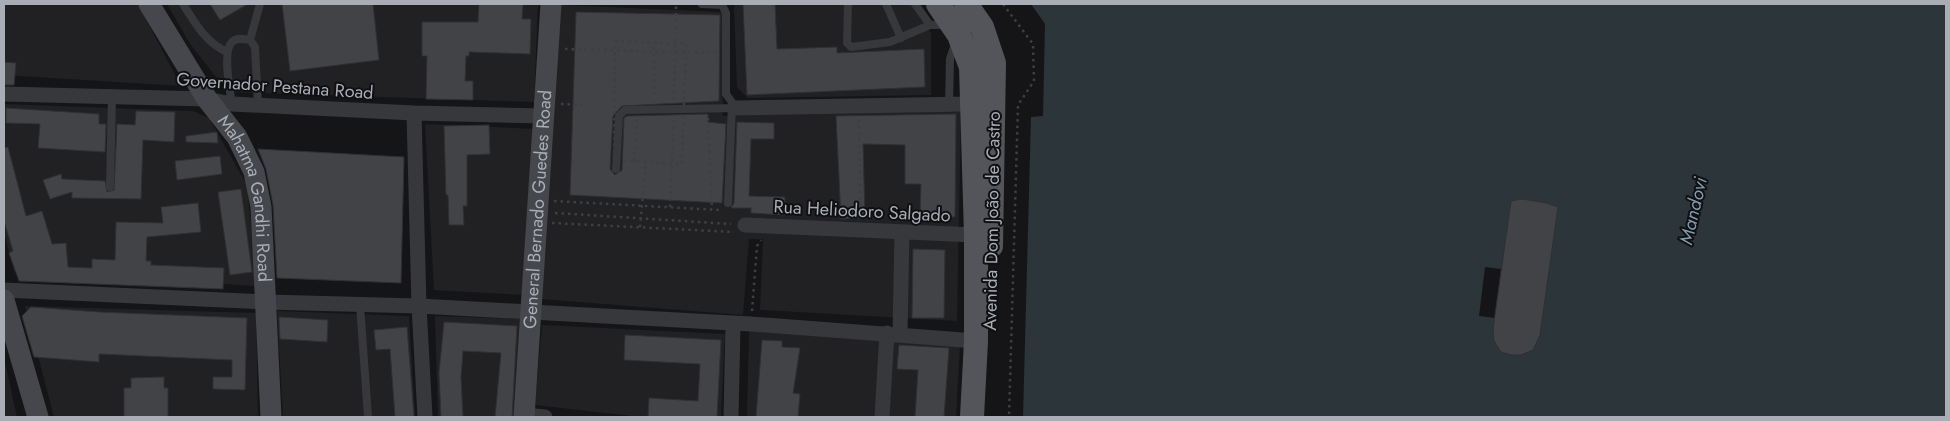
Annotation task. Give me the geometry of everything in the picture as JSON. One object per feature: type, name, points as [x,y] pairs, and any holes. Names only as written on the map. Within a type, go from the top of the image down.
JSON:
[{"type":"main road","name":"Mahatma Gandhi Road","points":[[149,4],[206,99],[237,137],[254,172],[262,207],[271,417]]},
{"type":"main road","name":"General Bernado Guedes Road","points":[[524,416],[539,212],[551,4]]},
{"type":"main road","name":"Avenida Dom João de Castro","points":[[966,4],[982,27],[994,63],[990,349],[986,417]]},
{"type":"main road","name":"Avenida Dom João de Castro","points":[[949,28],[971,67],[960,104],[976,235],[976,341],[972,417]]},
{"type":"main road","points":[[4,300],[38,417]]},
{"type":"street","name":"Governador Pestana Road","points":[[4,94],[206,99],[232,104],[414,113],[545,109]]},
{"type":"street","points":[[734,105],[960,104]]},
{"type":"street","points":[[414,113],[419,306],[425,417]]},
{"type":"street","name":"Rua Heliodoro Salgado","points":[[741,228],[772,225],[976,235]]},
{"type":"street","points":[[882,417],[893,334],[902,232]]},
{"type":"street","points":[[4,290],[266,302],[419,306],[751,324],[976,341]]},
{"type":"street","points":[[731,417],[733,324]]},
{"type":"street","points":[[524,416],[545,417]]},
{"type":"lane","points":[[183,4],[203,35],[213,46],[227,52]]},
{"type":"lane","points":[[250,40],[260,4]]},
{"type":"lane","points":[[702,4],[722,5],[726,13],[726,94],[734,105],[729,207]]},
{"type":"lane","points":[[848,4],[847,43],[851,47],[890,42],[949,28]]},
{"type":"lane","points":[[886,4],[901,38]]},
{"type":"lane","points":[[915,4],[949,28]]},
{"type":"lane","points":[[232,104],[227,52],[231,42],[239,38],[250,40],[255,47],[258,105]]},
{"type":"lane","points":[[110,187],[112,97]]},
{"type":"lane","points":[[616,169],[619,116],[625,110],[716,108],[734,105]]},
{"type":"lane","points":[[360,305],[368,417]]},
{"type":"path","points":[[1003,4],[1033,44],[1034,81],[1018,105],[1009,417]]},
{"type":"path","points":[[654,43],[654,95]]},
{"type":"path","points":[[548,48],[726,53]]},
{"type":"path","points":[[545,109],[585,105]]},
{"type":"path","points":[[859,105],[861,230]]},
{"type":"path","points":[[712,209],[708,116],[717,115],[716,108]]},
{"type":"path","points":[[634,161],[638,119]]},
{"type":"path","points":[[640,227],[646,162]]},
{"type":"path","points":[[539,212],[641,206],[712,209],[729,207]]},
{"type":"path","points":[[539,212],[641,218],[741,228]]},
{"type":"path","points":[[539,212],[640,227],[741,228]]},
{"type":"path","points":[[751,324],[756,246],[772,225]]},
{"type":"shaded area","points":[[4,4],[138,4],[181,86],[4,75]]},
{"type":"shaded area","points":[[167,4],[538,4],[534,102],[228,92],[190,44]]},
{"type":"shaded area","points":[[734,4],[911,4],[931,33],[931,95],[748,98],[737,87]]},
{"type":"shaded area","points":[[561,5],[722,12],[723,116],[864,111],[961,112],[957,321],[760,310],[763,239],[749,239],[743,315],[541,299]]},
{"type":"shaded area","points":[[4,104],[193,111],[209,118],[247,185],[257,286],[14,271],[4,233]]},
{"type":"shaded area","points":[[425,124],[535,129],[523,295],[434,290]]},
{"type":"shaded area","points":[[25,306],[256,313],[258,417],[54,417]]},
{"type":"shaded area","points":[[277,311],[409,316],[415,417],[283,417]]},
{"type":"shaded area","points":[[435,316],[526,319],[520,417],[438,417]]},
{"type":"shaded area","points":[[542,325],[725,334],[721,417],[641,417],[535,405]]},
{"type":"shaded area","points":[[749,331],[880,339],[877,417],[747,417]]},
{"type":"shaded area","points":[[893,338],[960,345],[956,417],[887,417]]},
{"type":"shaded area","points":[[4,357],[17,417],[4,417]]},
{"type":"water","name":"Mandovi","points":[[1031,4],[1946,4],[1946,417],[1023,417],[1031,117],[1043,116],[1045,24]]},
{"type":"pier","points":[[1485,267],[1501,269],[1495,318],[1479,316]]},
{"type":"building","points":[[210,4],[248,4],[220,20]]},
{"type":"building","points":[[282,4],[373,4],[379,60],[290,71]]},
{"type":"building","points":[[479,4],[523,4],[522,19],[531,19],[530,54],[469,52],[469,56],[466,56],[465,81],[473,81],[473,100],[426,99],[427,56],[422,56],[422,22],[478,22]]},
{"type":"building","points":[[743,4],[775,4],[777,49],[837,47],[837,53],[924,49],[925,87],[747,95]]},
{"type":"building","points":[[576,12],[720,15],[719,101],[622,106],[613,116],[610,169],[615,175],[622,170],[624,118],[627,116],[708,114],[708,122],[726,124],[722,203],[570,195]]},
{"type":"building","points":[[4,62],[16,63],[14,85],[4,85]]},
{"type":"building","points":[[6,108],[99,114],[99,124],[106,124],[105,152],[38,148],[40,124],[6,123]]},
{"type":"building","points":[[136,111],[175,112],[174,142],[143,140],[141,199],[72,198],[72,192],[50,199],[43,180],[61,174],[62,179],[105,181],[107,192],[114,190],[117,124],[135,125]]},
{"type":"building","points":[[956,114],[955,217],[920,216],[921,184],[905,184],[905,145],[863,144],[865,218],[841,219],[836,116]]},
{"type":"building","points":[[737,122],[774,123],[774,139],[751,139],[749,196],[785,197],[785,215],[751,213],[751,208],[731,208],[734,203]]},
{"type":"building","points":[[489,125],[490,154],[467,155],[467,206],[463,206],[464,225],[449,225],[444,126]]},
{"type":"building","points":[[217,132],[218,143],[186,142],[186,136]]},
{"type":"building","points":[[8,147],[26,216],[42,211],[52,244],[66,243],[68,267],[92,268],[92,259],[115,260],[116,222],[163,223],[161,207],[198,203],[201,232],[147,237],[146,261],[151,261],[151,265],[224,268],[223,289],[19,281],[9,253],[13,251],[4,221],[4,148]]},
{"type":"building","points":[[258,149],[404,157],[401,283],[277,278],[273,205],[266,169]]},
{"type":"building","points":[[220,156],[222,174],[177,180],[175,161]]},
{"type":"building","points":[[241,189],[252,272],[230,275],[218,192]]},
{"type":"building","points":[[1522,199],[1558,207],[1540,335],[1533,350],[1521,355],[1512,355],[1501,352],[1494,341],[1493,329],[1511,201]]},
{"type":"building","points":[[913,249],[945,250],[944,318],[912,318]]},
{"type":"building","points":[[31,307],[99,312],[247,318],[245,390],[213,389],[213,377],[232,377],[232,360],[99,354],[99,362],[34,357],[22,316]]},
{"type":"building","points":[[279,317],[328,320],[327,342],[280,339]]},
{"type":"building","points":[[444,322],[517,326],[512,417],[495,417],[501,353],[463,351],[461,377],[463,417],[441,417],[439,373]]},
{"type":"building","points":[[407,327],[414,417],[395,417],[390,349],[376,350],[374,330]]},
{"type":"building","points":[[625,335],[721,340],[717,417],[648,417],[649,398],[698,401],[700,364],[624,360]]},
{"type":"building","points":[[762,340],[782,341],[782,347],[800,348],[793,393],[800,394],[798,417],[756,417]]},
{"type":"building","points":[[899,345],[949,348],[944,417],[915,417],[918,370],[897,369]]},
{"type":"building","points":[[164,377],[164,388],[168,388],[168,417],[124,417],[124,388],[131,388],[131,378]]}]
